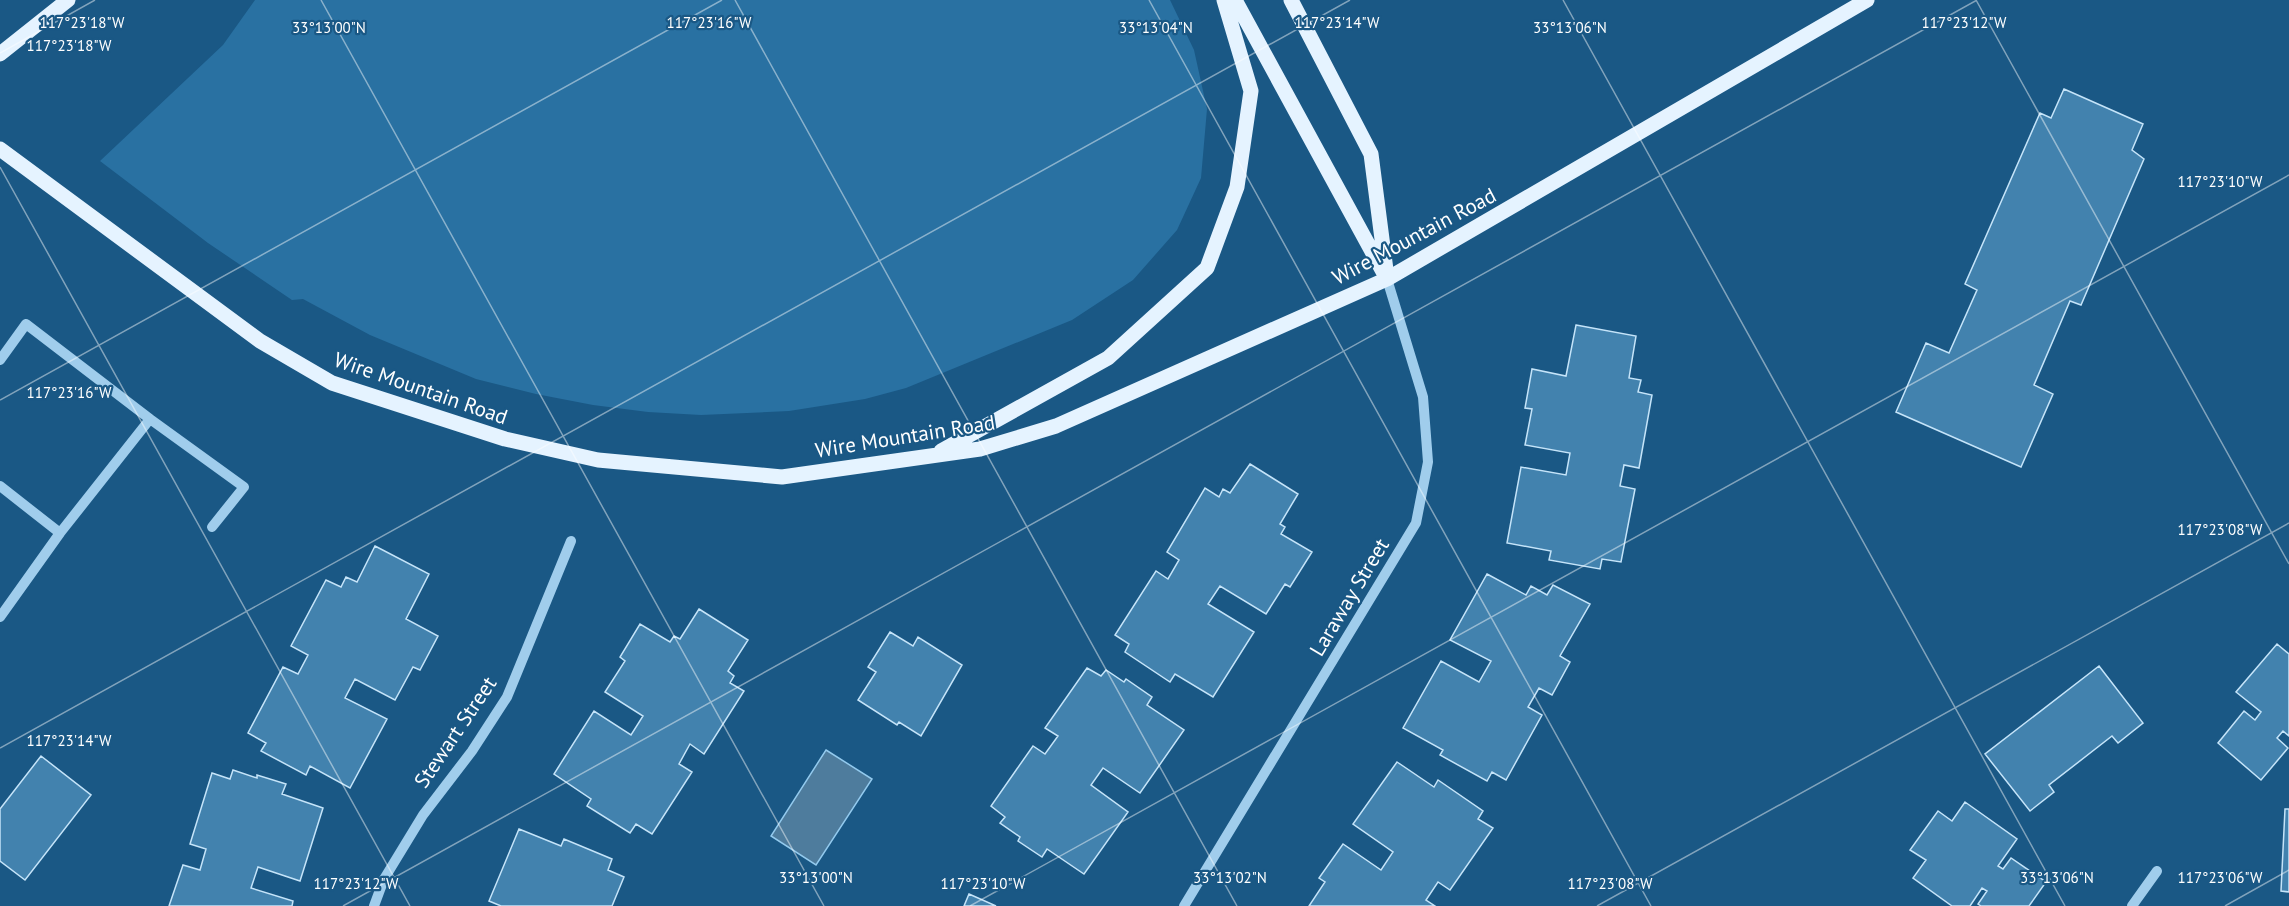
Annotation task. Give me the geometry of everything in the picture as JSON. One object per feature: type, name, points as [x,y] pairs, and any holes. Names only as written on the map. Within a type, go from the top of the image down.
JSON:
[{"type":"main road","points":[[0,54],[68,0]]},
{"type":"main road","points":[[932,456],[1108,358],[1207,268],[1237,187],[1251,91],[1224,0]]},
{"type":"main road","points":[[1235,0],[1387,279]]},
{"type":"main road","points":[[1291,0],[1371,154],[1387,279]]},
{"type":"main road","name":"Wire Mountain Road","points":[[0,149],[260,341],[332,383],[505,439],[598,460],[782,477],[980,449],[1056,426],[1387,279],[1860,2]]},
{"type":"street","name":"Laraway Street","points":[[1184,906],[1416,523],[1428,462],[1423,397],[1387,279]]},
{"type":"street","points":[[0,360],[26,324],[150,419],[244,487],[212,527]]},
{"type":"street","points":[[0,617],[60,533],[150,419]]},
{"type":"street","points":[[0,486],[60,533]]},
{"type":"street","name":"Stewart Street","points":[[374,906],[384,879],[423,815],[472,751],[507,697],[571,541]]},
{"type":"street","points":[[2132,906],[2157,871]]},
{"type":"shaded area","points":[[255,0],[1170,0],[1194,50],[1207,109],[1201,178],[1177,230],[1133,280],[1072,320],[906,388],[865,399],[789,411],[701,415],[648,412],[593,405],[476,379],[370,335],[303,299],[292,300],[208,243],[100,161],[223,45]]},
{"type":"shaded area","points":[[826,750],[872,779],[816,865],[771,836]]},
{"type":"building","points":[[2064,89],[2143,124],[2132,150],[2144,159],[2081,305],[2070,301],[2034,385],[2053,394],[2021,467],[1896,412],[1926,343],[1949,353],[1977,290],[1965,284],[2040,113],[2051,118]]},
{"type":"building","points":[[1576,325],[1636,336],[1629,378],[1641,380],[1638,392],[1652,395],[1639,468],[1624,465],[1620,486],[1635,489],[1621,562],[1602,559],[1600,569],[1549,560],[1551,551],[1507,543],[1521,467],[1566,475],[1570,453],[1525,445],[1532,409],[1525,408],[1532,369],[1566,376]]},
{"type":"building","points":[[1250,464],[1298,494],[1280,524],[1285,527],[1281,534],[1312,552],[1290,587],[1285,584],[1266,614],[1220,586],[1208,604],[1254,632],[1213,697],[1175,674],[1170,682],[1125,652],[1129,644],[1115,635],[1156,571],[1168,579],[1179,560],[1167,552],[1205,488],[1219,497],[1223,489],[1230,493]]},
{"type":"building","points":[[375,546],[429,574],[406,619],[438,636],[420,670],[413,667],[395,700],[355,679],[345,698],[387,719],[350,788],[310,766],[306,775],[261,751],[266,743],[248,733],[283,667],[298,674],[308,655],[291,646],[326,580],[341,587],[346,577],[357,582]]},
{"type":"building","points":[[1487,574],[1526,595],[1531,586],[1547,595],[1553,585],[1590,604],[1560,656],[1570,662],[1552,695],[1539,688],[1528,707],[1542,715],[1506,780],[1492,772],[1487,781],[1440,755],[1443,750],[1403,728],[1441,661],[1479,682],[1491,661],[1450,640]]},
{"type":"building","points":[[699,609],[748,640],[728,671],[734,676],[730,683],[744,691],[704,754],[690,744],[679,764],[692,772],[652,834],[636,824],[630,833],[587,806],[591,799],[554,774],[594,711],[631,735],[643,716],[605,692],[625,661],[620,657],[640,624],[670,642],[674,636],[680,639]]},
{"type":"building","points":[[890,632],[913,646],[918,637],[962,665],[921,736],[899,722],[897,725],[858,700],[876,672],[868,667]]},
{"type":"building","points":[[2277,644],[2289,654],[2289,736],[2283,731],[2277,738],[2288,748],[2261,780],[2218,743],[2244,711],[2255,720],[2261,712],[2236,692]]},
{"type":"building","points":[[2099,666],[2143,723],[2118,743],[2112,736],[2049,785],[2054,792],[2030,811],[1985,754]]},
{"type":"building","points":[[1087,668],[1101,676],[1106,670],[1124,682],[1126,679],[1152,697],[1147,705],[1184,730],[1140,793],[1103,768],[1091,785],[1128,812],[1084,874],[1047,849],[1042,857],[1018,841],[1020,837],[1000,823],[1005,817],[991,806],[1033,746],[1045,754],[1058,736],[1045,728]]},
{"type":"building","points":[[41,756],[91,795],[25,880],[0,861],[0,809]]},
{"type":"building","points":[[1397,762],[1434,787],[1438,780],[1483,811],[1478,819],[1493,828],[1450,890],[1438,882],[1426,900],[1435,906],[1309,906],[1325,882],[1319,878],[1343,844],[1381,870],[1393,852],[1353,824]]},
{"type":"building","points":[[233,770],[286,784],[282,794],[323,808],[300,881],[258,867],[251,888],[293,901],[292,906],[169,906],[183,865],[200,870],[206,849],[190,844],[212,773],[230,779]]},
{"type":"building","points":[[1965,802],[2017,839],[1998,866],[2003,869],[2011,858],[2046,882],[2029,906],[1981,906],[1978,904],[1987,891],[1982,888],[1970,906],[1952,906],[1913,878],[1926,860],[1910,850],[1938,811],[1952,821]]},
{"type":"building","points":[[2285,809],[2289,809],[2289,892],[2281,891]]},
{"type":"building","points":[[519,829],[561,846],[564,839],[612,859],[608,870],[624,877],[612,906],[501,906],[489,901]]},
{"type":"building","points":[[969,894],[996,906],[964,906]]}]
